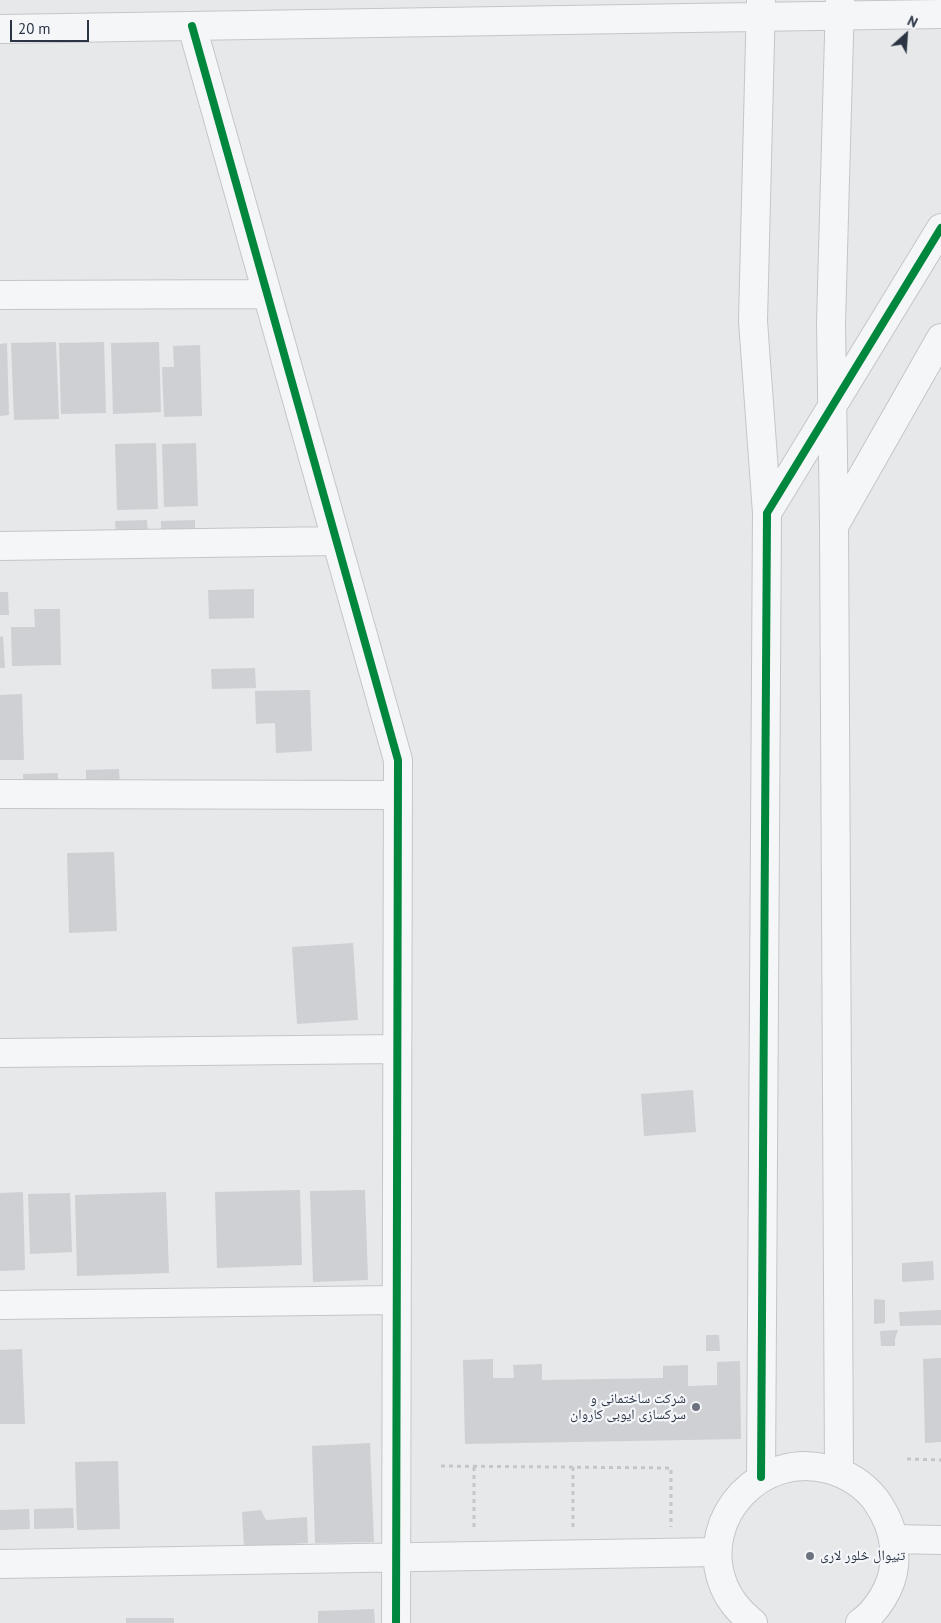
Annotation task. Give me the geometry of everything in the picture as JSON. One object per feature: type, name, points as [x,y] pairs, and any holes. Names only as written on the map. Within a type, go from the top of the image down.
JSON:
[{"type":"street","points":[[761,8],[753,321],[767,513],[761,1477]]},
{"type":"street","points":[[0,29],[192,26],[761,8],[839,8],[941,14]]},
{"type":"street","points":[[839,8],[831,323],[834,526],[839,1472]]},
{"type":"street","points":[[192,26],[398,760],[396,1623]]},
{"type":"street","points":[[767,513],[941,228]]},
{"type":"street","points":[[0,295],[267,294]]},
{"type":"street","points":[[834,526],[941,338]]},
{"type":"street","points":[[0,546],[336,541]]},
{"type":"street","points":[[0,794],[398,795]]},
{"type":"street","points":[[0,1053],[397,1049]]},
{"type":"street","points":[[0,1305],[396,1300]]},
{"type":"street","points":[[753,1623],[736,1608],[722,1581],[717,1552],[723,1522],[738,1496],[761,1477],[787,1467],[816,1466],[843,1473],[867,1489],[884,1512],[894,1539],[894,1568],[885,1594],[868,1617],[860,1623]]},
{"type":"street","points":[[894,1539],[941,1540]]},
{"type":"street","points":[[0,1564],[717,1552]]},
{"type":"path","points":[[907,1459],[941,1460]]},
{"type":"path","points":[[441,1466],[670,1468],[672,1552]]},
{"type":"path","points":[[474,1467],[474,1556]]},
{"type":"path","points":[[573,1467],[574,1554]]},
{"type":"building","points":[[56,342],[59,419],[14,420],[11,343]]},
{"type":"building","points":[[104,342],[106,413],[61,414],[59,343]]},
{"type":"building","points":[[159,342],[161,412],[113,414],[111,343]]},
{"type":"building","points":[[7,343],[9,415],[0,416],[0,344]]},
{"type":"building","points":[[200,345],[202,416],[164,417],[162,367],[174,367],[173,346]]},
{"type":"building","points":[[156,443],[158,509],[117,510],[115,444]]},
{"type":"building","points":[[196,443],[198,506],[164,507],[162,444]]},
{"type":"building","points":[[147,520],[148,536],[116,537],[115,521]]},
{"type":"building","points":[[195,520],[195,537],[161,537],[161,521]]},
{"type":"building","points":[[254,589],[254,618],[209,619],[208,590]]},
{"type":"building","points":[[0,592],[8,592],[9,615],[0,615]]},
{"type":"building","points":[[34,609],[60,609],[61,665],[12,666],[11,627],[35,627]]},
{"type":"building","points":[[3,636],[5,668],[0,668],[0,637]]},
{"type":"building","points":[[255,668],[256,688],[212,689],[211,669]]},
{"type":"building","points":[[310,690],[312,751],[276,753],[275,723],[256,724],[255,691]]},
{"type":"building","points":[[22,694],[24,760],[0,760],[0,695]]},
{"type":"building","points":[[119,769],[120,789],[86,790],[86,770]]},
{"type":"building","points":[[58,773],[58,789],[24,790],[23,774]]},
{"type":"building","points":[[114,852],[117,931],[69,933],[67,853]]},
{"type":"building","points":[[353,943],[358,1020],[297,1024],[292,947]]},
{"type":"building","points":[[693,1090],[696,1132],[644,1136],[641,1094]]},
{"type":"building","points":[[300,1190],[302,1265],[217,1268],[215,1192]]},
{"type":"building","points":[[365,1190],[368,1280],[313,1282],[310,1191]]},
{"type":"building","points":[[23,1192],[25,1270],[0,1271],[0,1193]]},
{"type":"building","points":[[166,1192],[169,1273],[77,1276],[75,1195]]},
{"type":"building","points":[[70,1193],[72,1252],[30,1254],[28,1194]]},
{"type":"building","points":[[933,1261],[934,1280],[902,1282],[902,1263]]},
{"type":"building","points":[[874,1299],[885,1300],[885,1323],[874,1324]]},
{"type":"building","points":[[941,1310],[941,1325],[900,1326],[899,1312]]},
{"type":"building","points":[[898,1330],[895,1346],[881,1346],[880,1331]]},
{"type":"building","points":[[706,1335],[719,1335],[720,1351],[706,1351]]},
{"type":"building","points":[[22,1349],[25,1424],[0,1424],[0,1350]]},
{"type":"building","points":[[941,1358],[941,1442],[925,1443],[923,1359]]},
{"type":"building","points":[[493,1359],[493,1378],[514,1378],[513,1365],[542,1364],[542,1380],[663,1378],[663,1366],[688,1365],[688,1386],[717,1385],[717,1362],[740,1361],[741,1439],[465,1444],[463,1360]]},
{"type":"building","points":[[370,1443],[374,1542],[315,1543],[312,1446]]},
{"type":"building","points":[[118,1461],[120,1529],[77,1530],[75,1462]]},
{"type":"building","points":[[73,1508],[74,1528],[34,1529],[34,1509]]},
{"type":"building","points":[[29,1509],[30,1529],[0,1530],[0,1510]]},
{"type":"building","points":[[261,1510],[266,1520],[307,1517],[308,1543],[244,1547],[242,1512]]},
{"type":"building","points":[[374,1609],[375,1623],[318,1623],[318,1611]]},
{"type":"building","points":[[126,1618],[174,1618],[174,1623],[126,1623]]},
{"type":"cycle path","points":[[192,26],[398,760],[396,1623]]},
{"type":"cycle path","points":[[761,1477],[767,513],[941,228]]},
{"type":"place","name":"شرکت ساختمانی و سرکسازی ایوبی کاروان","points":[[696,1407]]},
{"type":"place","name":"تڼیوال څلور لاری","points":[[810,1556]]}]
